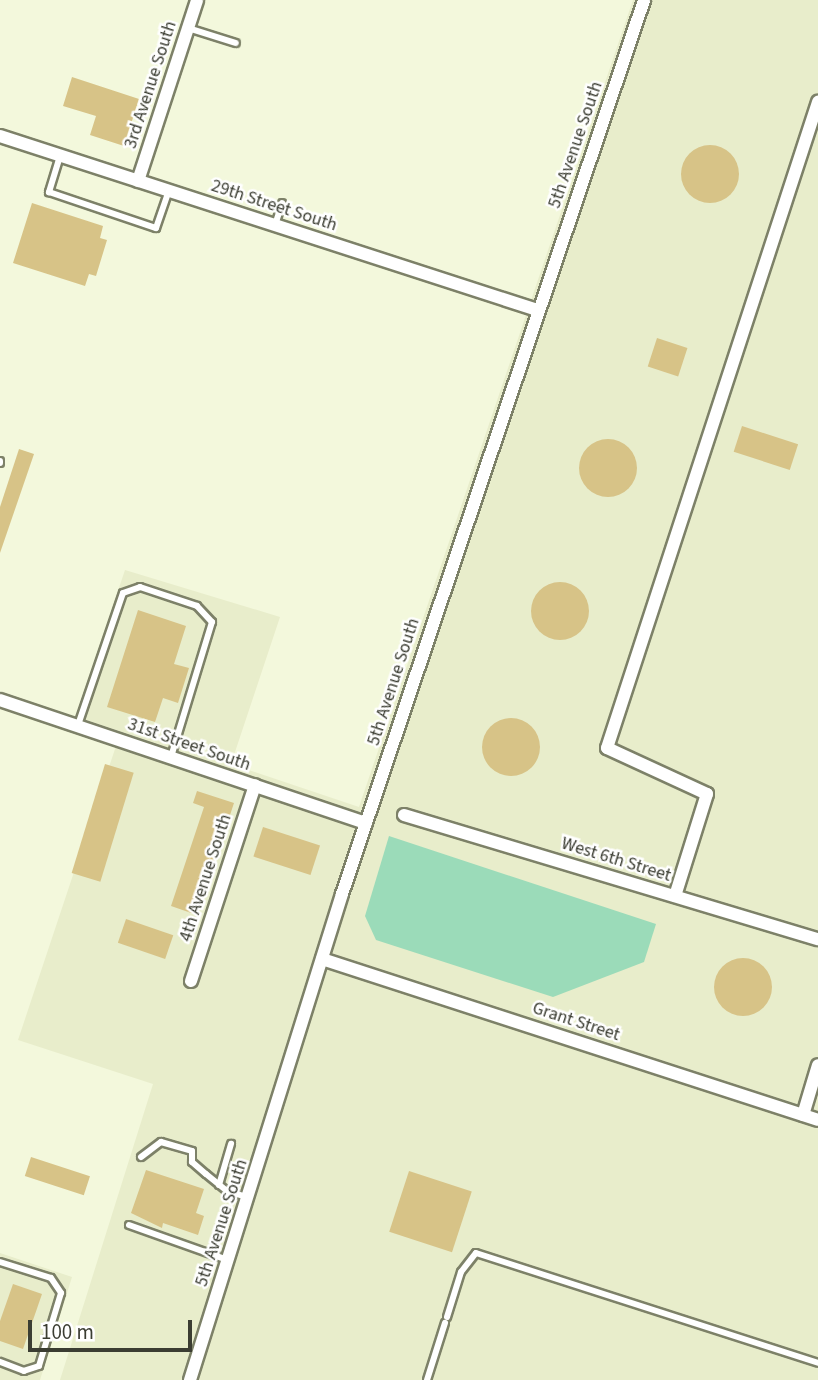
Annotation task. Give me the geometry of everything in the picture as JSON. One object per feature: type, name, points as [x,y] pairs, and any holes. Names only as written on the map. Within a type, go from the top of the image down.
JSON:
[{"type":"street","name":"3rd Avenue South","points":[[138,181],[197,0]]},
{"type":"street","name":"5th Avenue South","points":[[190,1380],[366,823],[537,310],[644,0]]},
{"type":"street","points":[[675,896],[707,794],[607,748],[818,102]]},
{"type":"street","name":"29th Street South","points":[[0,136],[537,310]]},
{"type":"street","name":"31st Street South","points":[[0,700],[366,823]]},
{"type":"street","name":"4th Avenue South","points":[[191,981],[255,785]]},
{"type":"street","name":"West 6th Street","points":[[404,815],[818,939]]},
{"type":"street","name":"Grant Street","points":[[322,959],[818,1120]]},
{"type":"street","points":[[803,1115],[818,1065]]},
{"type":"lane","points":[[188,28],[236,43]]},
{"type":"lane","points":[[60,155],[49,192],[156,228],[169,191]]},
{"type":"lane","points":[[275,225],[282,203]]},
{"type":"lane","points":[[78,726],[123,593],[140,587],[197,606],[207,611],[212,622],[171,757]]},
{"type":"lane","points":[[141,1157],[162,1142],[192,1151],[192,1162],[219,1185],[248,1197]]},
{"type":"lane","points":[[219,1185],[231,1144]]},
{"type":"lane","points":[[129,1225],[229,1260]]},
{"type":"lane","points":[[427,1380],[461,1272],[476,1254],[818,1363]]},
{"type":"lane","points":[[0,1362],[24,1370],[38,1366],[61,1293],[51,1278],[1,1264]]},
{"type":"lane","points":[[22,1380],[24,1370]]},
{"type":"shaded area","points":[[633,0],[818,0],[818,1380],[60,1380],[153,1084],[18,1040],[116,746],[71,730],[125,570],[280,617],[231,764],[359,807]]},
{"type":"shaded area","points":[[389,836],[656,924],[644,962],[553,997],[376,940],[365,916]]},
{"type":"shaded area","points":[[0,1253],[72,1277],[40,1380],[0,1380]]},
{"type":"building","points":[[72,77],[139,99],[124,146],[90,135],[96,116],[63,106]]},
{"type":"building","points":[[710,145],[726,150],[734,158],[739,174],[734,190],[726,198],[710,203],[694,198],[686,190],[681,174],[686,158],[694,150]]},
{"type":"building","points":[[32,203],[103,226],[100,238],[107,240],[96,276],[89,274],[85,286],[13,263]]},
{"type":"building","points":[[657,338],[687,348],[678,376],[648,367]]},
{"type":"building","points":[[742,426],[798,444],[790,470],[734,452]]},
{"type":"building","points":[[608,439],[624,444],[632,452],[637,468],[632,484],[624,492],[608,497],[592,492],[584,484],[579,468],[584,452],[592,444]]},
{"type":"building","points":[[19,449],[34,454],[0,553],[0,507]]},
{"type":"building","points":[[560,582],[576,587],[584,595],[589,611],[584,627],[576,635],[560,640],[544,635],[536,627],[531,611],[536,595],[544,587]]},
{"type":"building","points":[[138,610],[186,626],[174,664],[189,668],[178,703],[163,698],[155,722],[107,707]]},
{"type":"building","points":[[511,718],[527,723],[535,731],[540,747],[535,763],[527,771],[511,776],[495,771],[487,763],[482,747],[487,731],[495,723]]},
{"type":"building","points":[[105,764],[134,773],[100,882],[72,873]]},
{"type":"building","points":[[197,791],[234,803],[197,915],[171,906],[204,807],[193,803]]},
{"type":"building","points":[[263,827],[320,846],[310,875],[253,856]]},
{"type":"building","points":[[126,919],[173,935],[165,959],[118,943]]},
{"type":"building","points":[[743,958],[759,963],[767,971],[772,987],[767,1003],[759,1011],[743,1016],[727,1011],[719,1003],[714,987],[719,971],[727,963]]},
{"type":"building","points":[[31,1157],[90,1176],[84,1195],[25,1176]]},
{"type":"building","points":[[146,1170],[204,1189],[196,1213],[204,1216],[198,1235],[163,1223],[162,1228],[131,1213]]},
{"type":"building","points":[[409,1171],[472,1191],[452,1252],[389,1232]]},
{"type":"building","points":[[13,1284],[42,1294],[23,1349],[0,1341],[0,1321]]}]
